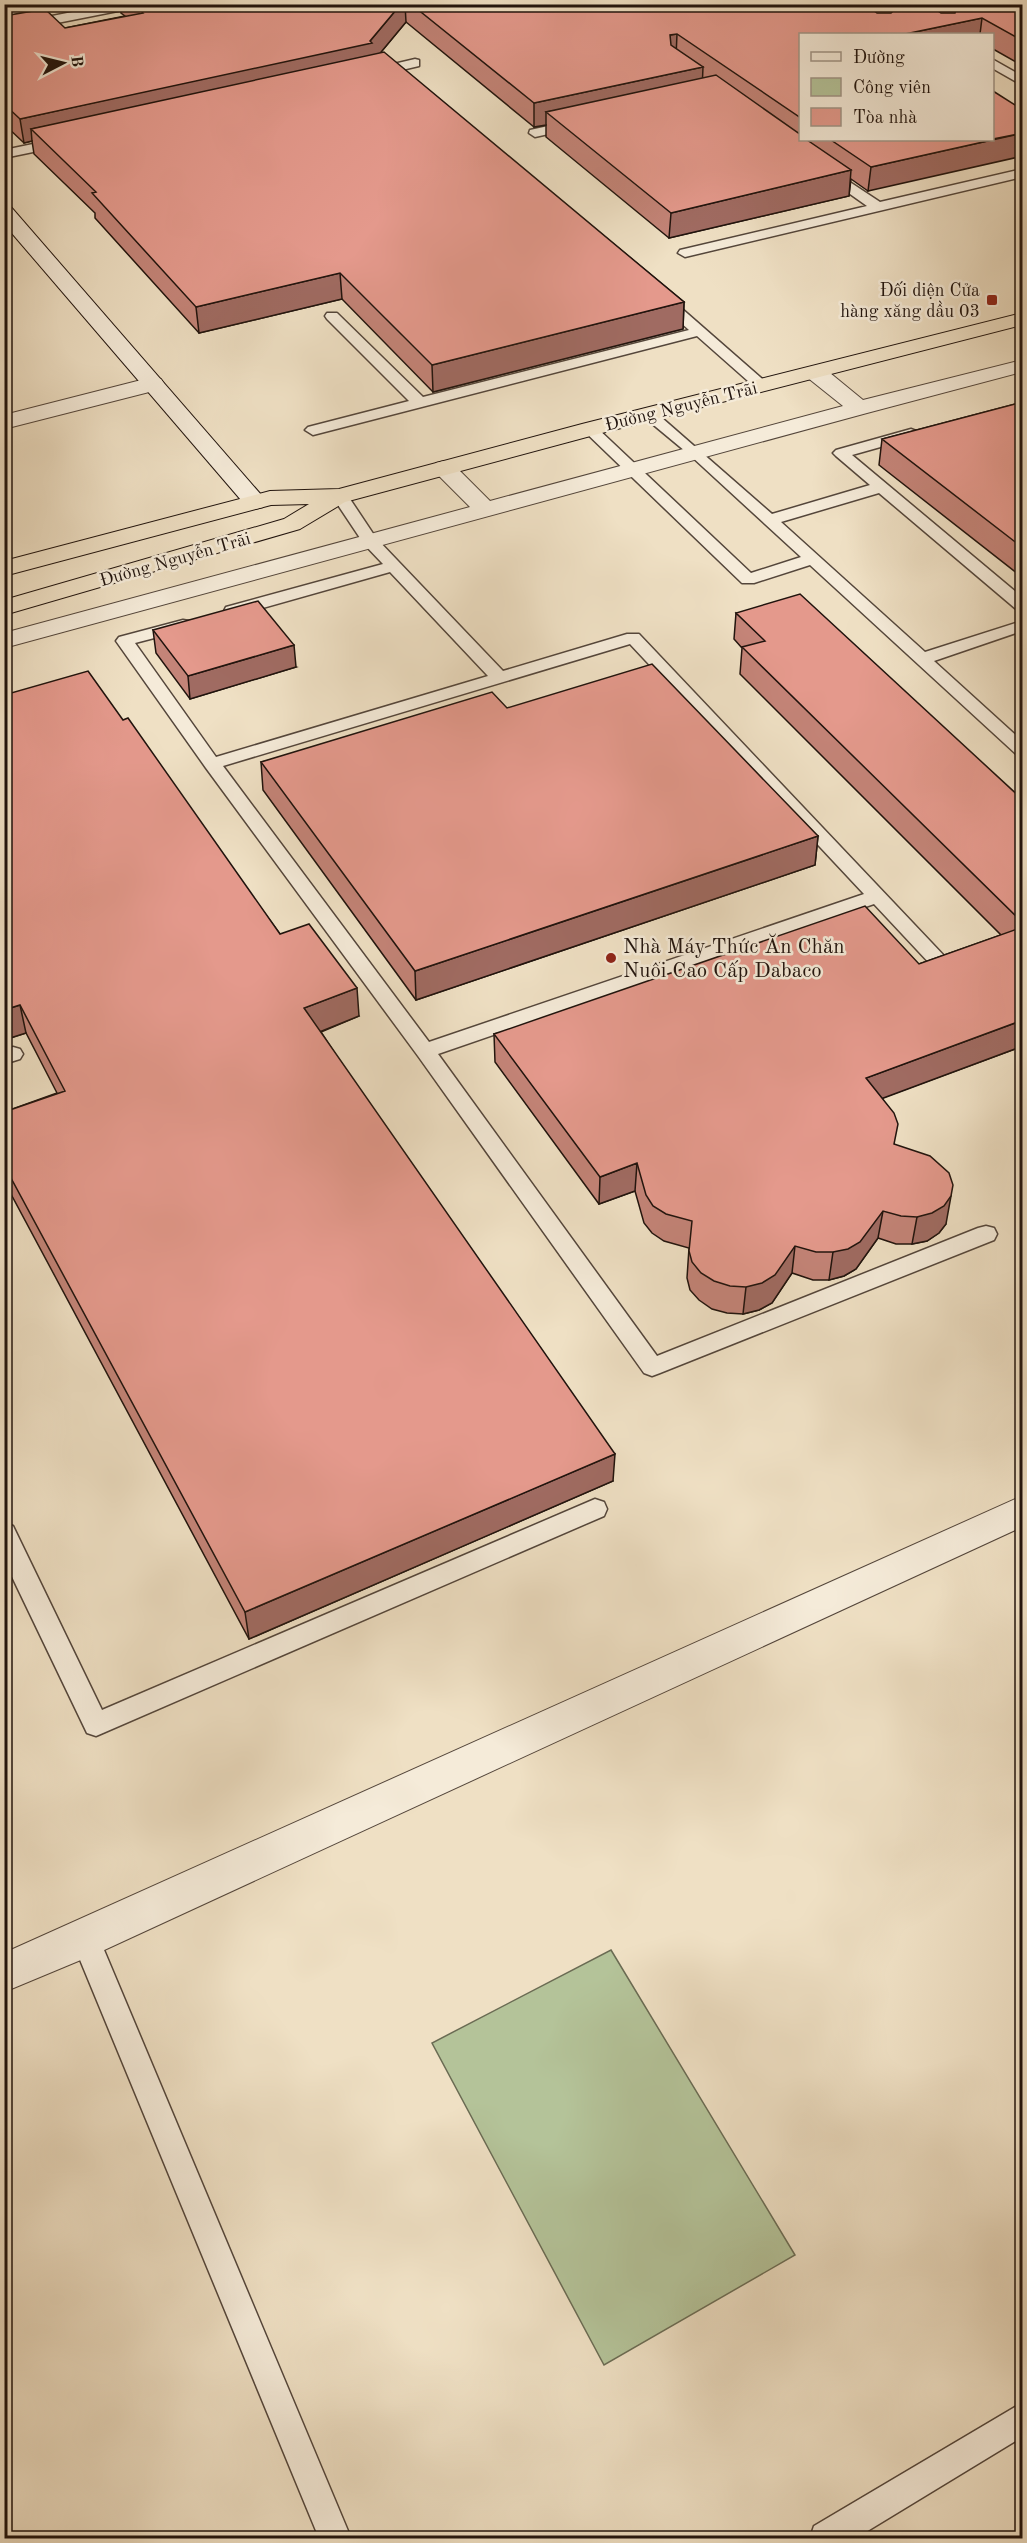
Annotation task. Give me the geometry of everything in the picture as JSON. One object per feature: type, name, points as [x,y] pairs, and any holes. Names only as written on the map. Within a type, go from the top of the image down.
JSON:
[{"type":"highway","name":"Đường Nguyễn Trãi","points":[[4,569],[270,498],[340,496],[590,429],[1023,319]]},
{"type":"highway","name":"Đường Nguyễn Trãi","points":[[4,608],[292,524],[340,496]]},
{"type":"street","points":[[4,210],[255,502]]},
{"type":"street","points":[[4,641],[859,408],[1023,366]]},
{"type":"street","points":[[816,373],[859,408]]},
{"type":"street","points":[[4,422],[153,384]]},
{"type":"street","points":[[444,468],[486,510]]},
{"type":"street","points":[[77,587],[99,615]]},
{"type":"street","points":[[4,1973],[1023,1511]]},
{"type":"lane","points":[[4,13],[55,4]]},
{"type":"lane","points":[[40,8],[55,24],[123,6]]},
{"type":"lane","points":[[357,76],[415,63]]},
{"type":"lane","points":[[994,64],[1023,81]]},
{"type":"lane","points":[[535,133],[592,120]]},
{"type":"lane","points":[[4,154],[71,140]]},
{"type":"lane","points":[[812,160],[878,207]]},
{"type":"lane","points":[[685,253],[1023,173]]},
{"type":"lane","points":[[646,285],[762,386]]},
{"type":"lane","points":[[332,316],[420,403]]},
{"type":"lane","points":[[312,430],[701,331]]},
{"type":"lane","points":[[649,414],[696,453],[1023,750]]},
{"type":"lane","points":[[590,429],[748,579],[813,559]]},
{"type":"lane","points":[[921,431],[842,453],[1023,605]]},
{"type":"lane","points":[[770,520],[882,487]]},
{"type":"lane","points":[[340,496],[370,541],[500,678]]},
{"type":"lane","points":[[393,566],[125,641],[212,764],[424,1051],[652,1367],[986,1234]]},
{"type":"lane","points":[[922,659],[1023,626]]},
{"type":"lane","points":[[212,764],[633,638],[939,961]]},
{"type":"lane","points":[[424,1051],[877,896]]},
{"type":"lane","points":[[4,1533],[96,1725],[595,1509]]},
{"type":"lane","points":[[85,1938],[335,2538]]},
{"type":"lane","points":[[826,2538],[1023,2419]]},
{"type":"green space","points":[[611,1950],[795,2255],[604,2365],[432,2043]]},
{"type":"building","points":[[134,4],[401,4],[370,41],[372,43],[20,119],[4,104],[4,16],[45,9],[65,28],[143,13]]},
{"type":"building","points":[[411,4],[865,4],[877,13],[891,13],[893,11],[884,4],[928,4],[941,13],[955,13],[956,9],[949,4],[1023,4],[1023,41],[982,18],[910,33],[799,33],[799,117],[677,34],[670,35],[671,45],[703,67],[534,103]]},
{"type":"building","points":[[384,52],[684,302],[432,365],[340,273],[196,307],[92,193],[96,192],[31,129]]},
{"type":"building","points":[[716,75],[799,134],[799,141],[808,141],[851,170],[671,213],[546,112]]},
{"type":"building","points":[[994,92],[1023,110],[1023,133],[994,139]]},
{"type":"building","points":[[832,141],[988,141],[871,167]]},
{"type":"building","points":[[1023,402],[1023,548],[882,439]]},
{"type":"building","points":[[800,594],[1023,800],[1023,923],[742,647],[765,641],[736,613]]},
{"type":"building","points":[[258,601],[294,645],[188,676],[153,630]]},
{"type":"building","points":[[652,664],[818,836],[415,971],[261,762],[492,692],[507,708]]},
{"type":"building","points":[[88,671],[123,720],[128,718],[280,934],[309,924],[357,988],[304,1008],[615,1454],[245,1612],[4,1165],[4,1112],[65,1091],[20,1005],[4,1010],[4,695]]},
{"type":"building","points":[[865,906],[919,964],[1023,927],[1023,1020],[866,1078],[894,1113],[898,1124],[894,1144],[930,1156],[949,1173],[953,1185],[951,1196],[944,1206],[932,1213],[917,1217],[883,1211],[860,1242],[848,1249],[816,1252],[795,1246],[775,1275],[762,1283],[746,1287],[730,1286],[714,1281],[701,1273],[692,1262],[689,1251],[692,1221],[666,1214],[653,1206],[646,1195],[637,1163],[600,1177],[494,1034]]},
{"type":"place","name":"Đối diện Cửa hàng xăng dầu 03","points":[[992,300]]},
{"type":"place","name":"Nhà Máy Thức Ăn Chăn Nuôi Cao Cấp Dabaco","points":[[611,958]]}]
